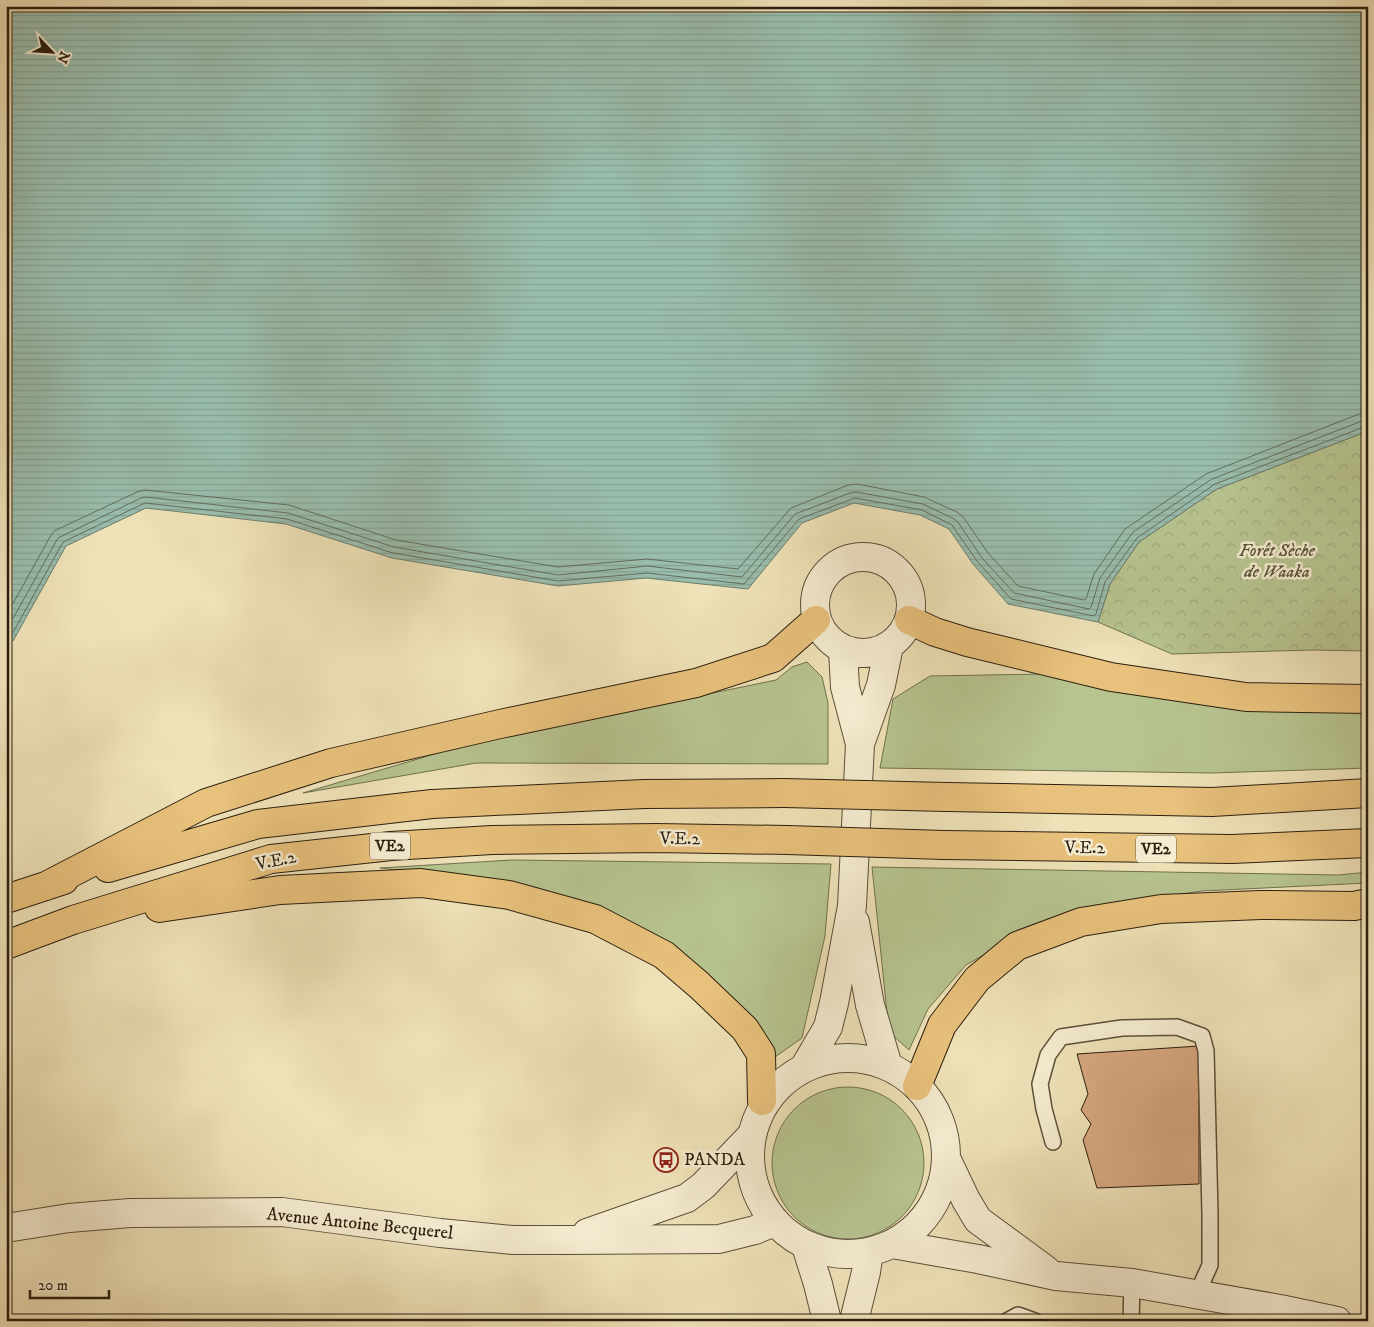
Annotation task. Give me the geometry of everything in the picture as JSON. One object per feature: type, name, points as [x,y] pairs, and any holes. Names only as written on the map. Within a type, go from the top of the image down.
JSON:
[{"type":"highway","points":[[46,886],[206,803],[331,763],[500,724],[696,683],[773,658],[816,620]]},
{"type":"highway","points":[[909,620],[935,632],[967,642],[1111,677],[1246,697],[1368,699]]},
{"type":"highway","name":"V.E.2","points":[[6,899],[258,824],[432,804],[644,794],[784,793],[1212,802],[1368,793]]},
{"type":"highway","name":"V.E.2","points":[[6,945],[74,920],[271,859],[391,846],[492,840],[656,838],[1098,848],[1232,849],[1368,843]]},
{"type":"highway","points":[[74,920],[289,890],[421,883],[509,895],[595,919],[664,955],[699,984],[745,1029],[761,1054],[762,1101]]},
{"type":"highway","points":[[917,1086],[942,1025],[977,979],[1017,946],[1081,922],[1161,909],[1261,905],[1354,906],[1368,903]]},
{"type":"street","points":[[855,557],[871,557],[887,562],[900,573],[908,587],[912,604],[909,620],[901,635],[889,646],[873,653],[857,654],[843,650],[822,633],[816,620],[814,604],[818,587],[826,573],[839,563],[855,557]]},
{"type":"street","points":[[860,744],[882,685],[889,646]]},
{"type":"street","points":[[804,1068],[828,1027],[852,906],[860,744],[845,687],[843,650]]},
{"type":"street","points":[[852,906],[870,1005],[888,1066]]},
{"type":"street","points":[[854,1321],[866,1272],[881,1248],[914,1229],[931,1208],[942,1184],[946,1158],[944,1132],[934,1107],[917,1086],[904,1074],[888,1066],[867,1059],[846,1057],[824,1060],[790,1076],[762,1101],[752,1135],[750,1166],[757,1196],[774,1222],[796,1241],[806,1246],[846,1255],[881,1248],[978,1259],[1056,1276],[1132,1283],[1337,1321]]},
{"type":"street","name":"Avenue Antoine Becquerel","points":[[565,1240],[687,1198],[703,1186],[752,1135]]},
{"type":"street","points":[[946,1158],[978,1220],[1056,1276]]},
{"type":"street","name":"Avenue Antoine Becquerel","points":[[6,1228],[69,1218],[122,1214],[282,1212],[440,1233],[513,1240],[719,1239],[755,1230],[774,1222]]},
{"type":"street","points":[[806,1246],[828,1321]]},
{"type":"lane","points":[[1053,1142],[1044,1109],[1040,1084],[1048,1055],[1061,1037],[1122,1028],[1177,1027],[1202,1036],[1206,1051],[1210,1265],[1197,1294]]},
{"type":"lane","points":[[1131,1321],[1132,1283]]},
{"type":"lane","points":[[1007,1321],[1018,1315],[1035,1321]]},
{"type":"green space","name":"Forêt Sèche de Waaka","points":[[1368,431],[1368,651],[1312,650],[1172,654],[1098,622],[1110,584],[1139,542],[1217,489]]},
{"type":"green space","points":[[807,662],[822,677],[828,703],[828,764],[476,763],[303,793],[475,742],[776,680],[792,667]]},
{"type":"green space","points":[[1042,674],[1368,706],[1368,768],[1212,773],[880,768],[893,699],[930,676]]},
{"type":"green space","points":[[512,860],[831,864],[825,936],[802,1038],[775,1057],[734,1001],[508,883],[380,868]]},
{"type":"green space","points":[[872,867],[1339,875],[1368,872],[1368,883],[1202,891],[1096,907],[1024,932],[966,965],[928,1009],[909,1050],[889,1032]]},
{"type":"green space","points":[[848,1087],[877,1093],[902,1109],[918,1134],[924,1163],[918,1192],[902,1217],[877,1233],[848,1239],[819,1233],[794,1217],[778,1192],[772,1163],[778,1134],[794,1109],[819,1093]]},
{"type":"water","points":[[6,6],[1368,6],[1368,431],[1217,489],[1139,542],[1110,584],[1098,622],[1008,604],[973,564],[949,529],[920,515],[854,503],[802,523],[748,589],[646,578],[558,586],[392,558],[286,524],[146,508],[66,546],[13,641],[6,648]]},
{"type":"building","points":[[1199,1046],[1199,1184],[1097,1188],[1083,1140],[1091,1124],[1081,1110],[1088,1094],[1077,1054]]},
{"type":"place","name":"PANDA","points":[[666,1160]]}]
